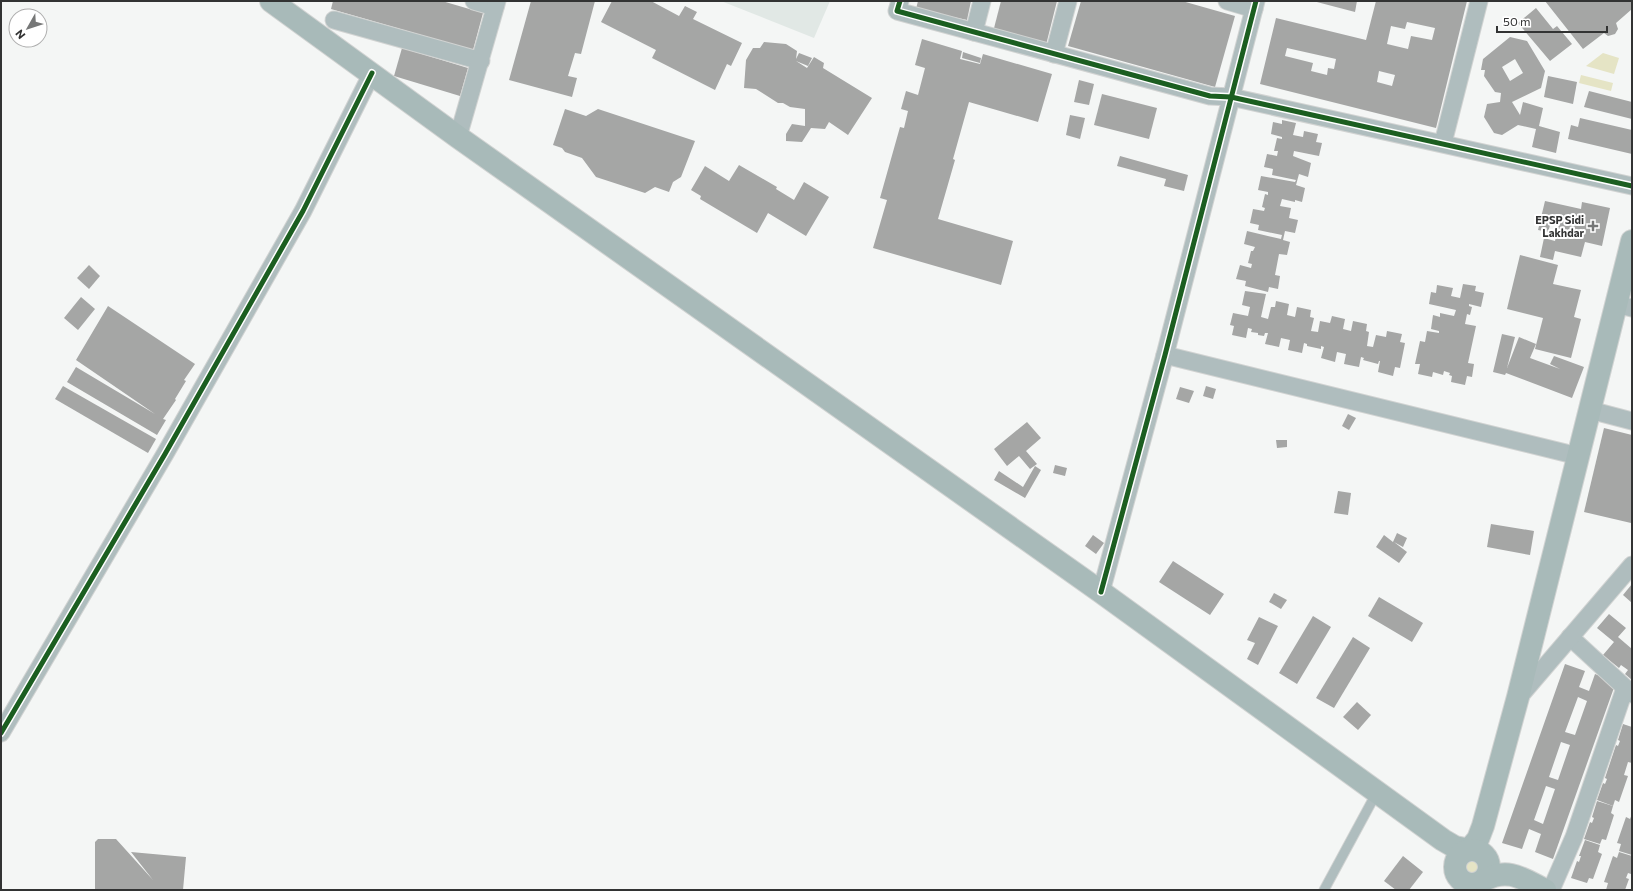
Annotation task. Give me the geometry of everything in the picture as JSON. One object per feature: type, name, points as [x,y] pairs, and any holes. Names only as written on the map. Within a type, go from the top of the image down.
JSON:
[{"type":"main road","points":[[271,1],[458,137],[1101,592],[1449,844],[1472,872]]},
{"type":"main road","points":[[1472,872],[1478,839],[1483,826],[1518,697],[1590,410],[1624,306],[1632,241]]},
{"type":"main road","points":[[1472,872],[1497,867],[1545,890]]},
{"type":"street","points":[[458,137],[481,61],[496,4],[474,1]]},
{"type":"street","points":[[900,1],[898,11],[1210,96],[1231,97],[1632,186]]},
{"type":"street","points":[[974,32],[982,1]]},
{"type":"street","points":[[1054,54],[1068,1]]},
{"type":"street","points":[[1101,592],[1165,355],[1255,5],[1227,1]]},
{"type":"street","points":[[1443,143],[1478,1]]},
{"type":"street","points":[[334,20],[481,61]]},
{"type":"street","points":[[1,733],[165,454],[303,211],[372,73]]},
{"type":"street","points":[[1165,355],[1578,456]]},
{"type":"street","points":[[1590,410],[1632,422]]},
{"type":"street","points":[[1518,697],[1632,565]]},
{"type":"street","points":[[1551,890],[1574,837],[1629,691],[1570,637]]},
{"type":"lane","points":[[1324,890],[1377,792]]},
{"type":"shaded area","points":[[721,1],[830,1],[814,38]]},
{"type":"green space","points":[[1603,53],[1619,58],[1614,74],[1586,66]]},
{"type":"green space","points":[[1581,75],[1613,83],[1611,91],[1579,83]]},
{"type":"green space","points":[[1472,858],[1478,861],[1481,867],[1478,873],[1472,876],[1466,873],[1463,867],[1466,861]]},
{"type":"building","points":[[333,1],[442,1],[483,13],[473,50],[331,9]]},
{"type":"building","points":[[531,1],[595,1],[581,54],[575,53],[568,76],[577,78],[572,97],[509,80]]},
{"type":"building","points":[[612,1],[651,1],[679,16],[685,6],[697,12],[693,19],[742,43],[731,66],[727,64],[715,90],[652,58],[656,50],[601,22]]},
{"type":"building","points":[[918,1],[971,1],[967,20],[916,9]]},
{"type":"building","points":[[1001,1],[1057,1],[1046,45],[993,32]]},
{"type":"building","points":[[1081,1],[1182,1],[1235,16],[1215,87],[1068,46]]},
{"type":"building","points":[[1313,1],[1357,1],[1355,12]]},
{"type":"building","points":[[1376,1],[1467,1],[1436,128],[1260,84],[1276,18],[1366,40]],"holes":[[[1407,22],[1435,28],[1432,40],[1411,36],[1408,49],[1387,44],[1391,26],[1405,29]],[[1287,48],[1336,59],[1334,69],[1328,68],[1327,75],[1311,71],[1313,63],[1285,56]],[[1379,71],[1395,75],[1392,86],[1377,82]]]},
{"type":"building","points":[[1545,1],[1632,1],[1632,9],[1616,23],[1618,29],[1615,34],[1608,36],[1604,33],[1583,49]]},
{"type":"building","points":[[1536,8],[1553,29],[1557,26],[1572,44],[1550,61],[1518,23]]},
{"type":"building","points":[[1510,37],[1527,41],[1545,71],[1541,88],[1512,102],[1520,115],[1523,102],[1543,108],[1539,126],[1560,132],[1556,153],[1532,147],[1536,129],[1518,125],[1502,135],[1494,133],[1484,117],[1487,104],[1500,102],[1501,93],[1495,92],[1484,76],[1485,70],[1481,70],[1483,59]],"holes":[[[1515,59],[1523,73],[1510,81],[1502,67]]]},
{"type":"building","points":[[922,39],[962,51],[960,59],[980,64],[983,54],[1052,74],[1038,122],[969,102],[953,159],[955,160],[938,219],[1013,241],[1001,285],[873,248],[887,200],[880,198],[900,127],[904,128],[908,111],[901,109],[906,91],[918,95],[925,68],[915,65]]},
{"type":"building","points":[[764,42],[786,44],[797,51],[796,59],[799,53],[812,58],[808,66],[796,61],[807,68],[814,57],[824,63],[823,68],[872,98],[848,135],[829,122],[825,129],[811,128],[802,142],[786,141],[786,134],[792,124],[805,126],[805,109],[790,107],[783,103],[778,103],[756,89],[744,88],[746,60],[753,48],[760,48]]},
{"type":"building","points":[[402,48],[468,68],[460,96],[394,76]]},
{"type":"building","points":[[963,52],[981,58],[980,63],[962,58]]},
{"type":"building","points":[[1548,76],[1577,82],[1573,104],[1544,97]]},
{"type":"building","points":[[1079,80],[1094,84],[1089,105],[1074,102]]},
{"type":"building","points":[[1589,91],[1632,102],[1632,119],[1584,107]]},
{"type":"building","points":[[1102,94],[1157,108],[1149,139],[1094,125]]},
{"type":"building","points":[[565,109],[586,116],[598,109],[695,141],[681,177],[673,182],[669,192],[655,187],[645,193],[596,177],[582,158],[565,152],[562,148],[553,145]]},
{"type":"building","points":[[1070,115],[1085,118],[1080,139],[1066,135]]},
{"type":"building","points":[[1580,118],[1632,130],[1632,154],[1568,139],[1571,125],[1578,127]]},
{"type":"building","points":[[1282,120],[1296,123],[1293,135],[1303,137],[1304,131],[1318,134],[1316,142],[1322,143],[1319,156],[1294,151],[1293,156],[1311,163],[1308,177],[1299,174],[1296,185],[1305,188],[1302,202],[1282,199],[1280,206],[1291,208],[1289,218],[1298,220],[1295,233],[1285,231],[1283,240],[1290,242],[1287,255],[1279,254],[1275,275],[1280,276],[1278,289],[1269,287],[1268,292],[1245,286],[1246,281],[1236,279],[1240,265],[1251,268],[1252,264],[1248,263],[1251,251],[1253,251],[1255,247],[1244,244],[1247,231],[1281,239],[1282,235],[1258,230],[1259,225],[1250,223],[1253,209],[1264,211],[1265,208],[1262,207],[1265,194],[1268,195],[1268,192],[1258,190],[1261,176],[1295,182],[1296,180],[1272,175],[1273,169],[1264,167],[1267,154],[1277,156],[1278,151],[1274,151],[1277,138],[1282,139],[1282,137],[1271,134],[1273,122],[1282,124]]},
{"type":"building","points":[[1120,156],[1188,175],[1184,191],[1164,186],[1166,179],[1117,166]]},
{"type":"building","points":[[739,165],[777,187],[776,189],[794,200],[804,182],[829,197],[806,236],[768,213],[757,233],[700,199],[701,196],[691,190],[705,166],[729,181]]},
{"type":"building","points":[[1545,201],[1581,209],[1582,202],[1610,208],[1602,246],[1585,242],[1581,257],[1555,251],[1553,260],[1540,257],[1544,238],[1555,241],[1559,224],[1551,222],[1548,232],[1538,230]]},
{"type":"building","points":[[1520,255],[1558,265],[1553,284],[1581,290],[1574,317],[1581,319],[1571,358],[1535,349],[1543,318],[1507,309]]},
{"type":"building","points":[[89,265],[100,276],[89,289],[77,278]]},
{"type":"building","points":[[1463,284],[1476,286],[1475,291],[1484,293],[1481,307],[1469,304],[1469,306],[1472,307],[1470,315],[1467,314],[1465,324],[1476,326],[1468,363],[1474,364],[1472,377],[1467,376],[1465,385],[1451,382],[1452,376],[1449,375],[1450,373],[1444,371],[1443,375],[1433,372],[1432,377],[1418,374],[1420,364],[1415,364],[1420,341],[1425,342],[1427,331],[1439,333],[1439,331],[1431,329],[1433,315],[1440,317],[1440,313],[1454,316],[1456,310],[1429,304],[1431,292],[1436,293],[1437,285],[1453,288],[1451,296],[1460,298]]},
{"type":"building","points":[[1245,291],[1266,294],[1261,317],[1268,319],[1271,307],[1275,307],[1276,301],[1289,304],[1287,315],[1295,317],[1297,307],[1311,310],[1310,317],[1314,318],[1311,331],[1318,332],[1320,321],[1330,323],[1332,316],[1345,319],[1343,329],[1351,331],[1353,321],[1367,324],[1366,331],[1369,332],[1367,346],[1373,347],[1376,335],[1386,337],[1387,331],[1402,334],[1400,342],[1405,343],[1400,368],[1395,367],[1393,376],[1378,372],[1380,361],[1378,364],[1363,360],[1364,358],[1361,357],[1359,367],[1344,364],[1346,354],[1337,352],[1335,362],[1321,358],[1324,347],[1321,346],[1321,349],[1307,346],[1307,344],[1304,343],[1302,353],[1288,350],[1290,340],[1281,338],[1279,347],[1265,344],[1268,333],[1265,333],[1264,336],[1258,335],[1258,333],[1251,332],[1252,329],[1248,328],[1246,338],[1232,335],[1234,326],[1230,325],[1233,313],[1248,316],[1250,307],[1242,305]]},
{"type":"building","points":[[81,297],[95,309],[78,330],[64,318]]},
{"type":"building","points":[[108,306],[195,364],[184,380],[186,381],[175,399],[176,400],[163,419],[166,420],[157,435],[67,382],[76,367],[155,414],[76,360]]},
{"type":"building","points":[[1502,334],[1515,337],[1507,368],[1519,337],[1536,344],[1530,358],[1560,369],[1550,364],[1554,356],[1584,367],[1572,398],[1506,373],[1505,375],[1493,372]]},
{"type":"building","points":[[63,386],[156,439],[148,453],[55,399]]},
{"type":"building","points":[[1206,386],[1216,389],[1213,399],[1203,396]]},
{"type":"building","points":[[1180,387],[1194,391],[1189,403],[1176,399]]},
{"type":"building","points":[[1348,414],[1356,418],[1349,430],[1342,426]]},
{"type":"building","points":[[1027,422],[1041,438],[1026,451],[1037,464],[1030,469],[1019,456],[1007,466],[994,449]]},
{"type":"building","points":[[1604,428],[1632,435],[1631,523],[1584,512]]},
{"type":"building","points":[[1276,440],[1287,440],[1287,447],[1277,448]]},
{"type":"building","points":[[1055,465],[1067,468],[1065,476],[1053,473]]},
{"type":"building","points":[[1035,466],[1041,470],[1025,498],[994,480],[999,471],[1023,487]]},
{"type":"building","points":[[1338,491],[1351,493],[1348,515],[1334,513]]},
{"type":"building","points":[[1491,524],[1534,531],[1530,555],[1487,547]]},
{"type":"building","points":[[1397,533],[1407,538],[1403,547],[1394,542],[1407,552],[1399,563],[1376,547],[1384,535],[1393,542]]},
{"type":"building","points":[[1093,535],[1104,543],[1096,554],[1085,546]]},
{"type":"building","points":[[1173,561],[1224,594],[1210,615],[1159,582]]},
{"type":"building","points":[[1632,584],[1632,603],[1623,595]]},
{"type":"building","points":[[1274,593],[1287,600],[1281,609],[1269,602]]},
{"type":"building","points":[[1379,597],[1423,623],[1412,642],[1368,616]]},
{"type":"building","points":[[1609,614],[1626,628],[1618,637],[1632,649],[1632,680],[1625,674],[1628,670],[1621,665],[1619,668],[1603,655],[1614,642],[1597,628]]},
{"type":"building","points":[[1313,616],[1331,627],[1297,684],[1279,673]]},
{"type":"building","points":[[1259,617],[1278,626],[1258,665],[1247,659],[1255,643],[1247,640]]},
{"type":"building","points":[[1353,637],[1370,648],[1334,708],[1316,698]]},
{"type":"building","points":[[1565,664],[1585,671],[1579,687],[1589,691],[1595,674],[1616,682],[1553,859],[1535,852],[1541,834],[1529,829],[1522,849],[1502,843]],"holes":[[[1578,697],[1587,701],[1575,735],[1565,732]],[[1561,742],[1570,745],[1558,780],[1549,777]],[[1546,786],[1555,789],[1543,824],[1534,820]]]},
{"type":"building","points":[[1357,702],[1371,715],[1358,730],[1343,717]]},
{"type":"building","points":[[1623,724],[1632,727],[1632,763],[1628,762],[1624,775],[1628,776],[1619,802],[1615,800],[1613,806],[1597,800],[1603,783],[1605,784],[1607,779],[1605,778],[1616,745],[1618,746],[1620,741],[1618,740]]},
{"type":"building","points":[[1597,801],[1613,806],[1611,813],[1614,815],[1606,840],[1602,839],[1600,844],[1584,839],[1590,822],[1592,823],[1594,818],[1592,817]]},
{"type":"building","points":[[1632,814],[1632,855],[1619,851],[1621,844],[1617,843],[1626,817],[1630,819]]},
{"type":"building","points":[[98,839],[116,839],[153,880],[131,852],[186,857],[183,890],[95,890],[95,842]]},
{"type":"building","points":[[1585,840],[1600,845],[1598,852],[1602,854],[1593,879],[1589,878],[1587,883],[1571,878],[1577,861],[1579,862],[1581,856],[1579,856]]},
{"type":"building","points":[[1619,852],[1632,856],[1631,874],[1628,873],[1626,878],[1629,879],[1625,890],[1606,890],[1608,883],[1604,882],[1613,856],[1617,858]]},
{"type":"building","points":[[1403,856],[1423,872],[1409,890],[1396,890],[1384,881]]},
{"type":"cycle path","points":[[900,1],[897,11],[1210,96],[1231,97],[1632,186]]},
{"type":"cycle path","points":[[1101,592],[1165,355],[1256,1]]},
{"type":"cycle path","points":[[1,733],[165,454],[303,211],[372,73]]},
{"type":"place","name":"EPSP Sidi Lakhdar","points":[[1593,226]]}]
